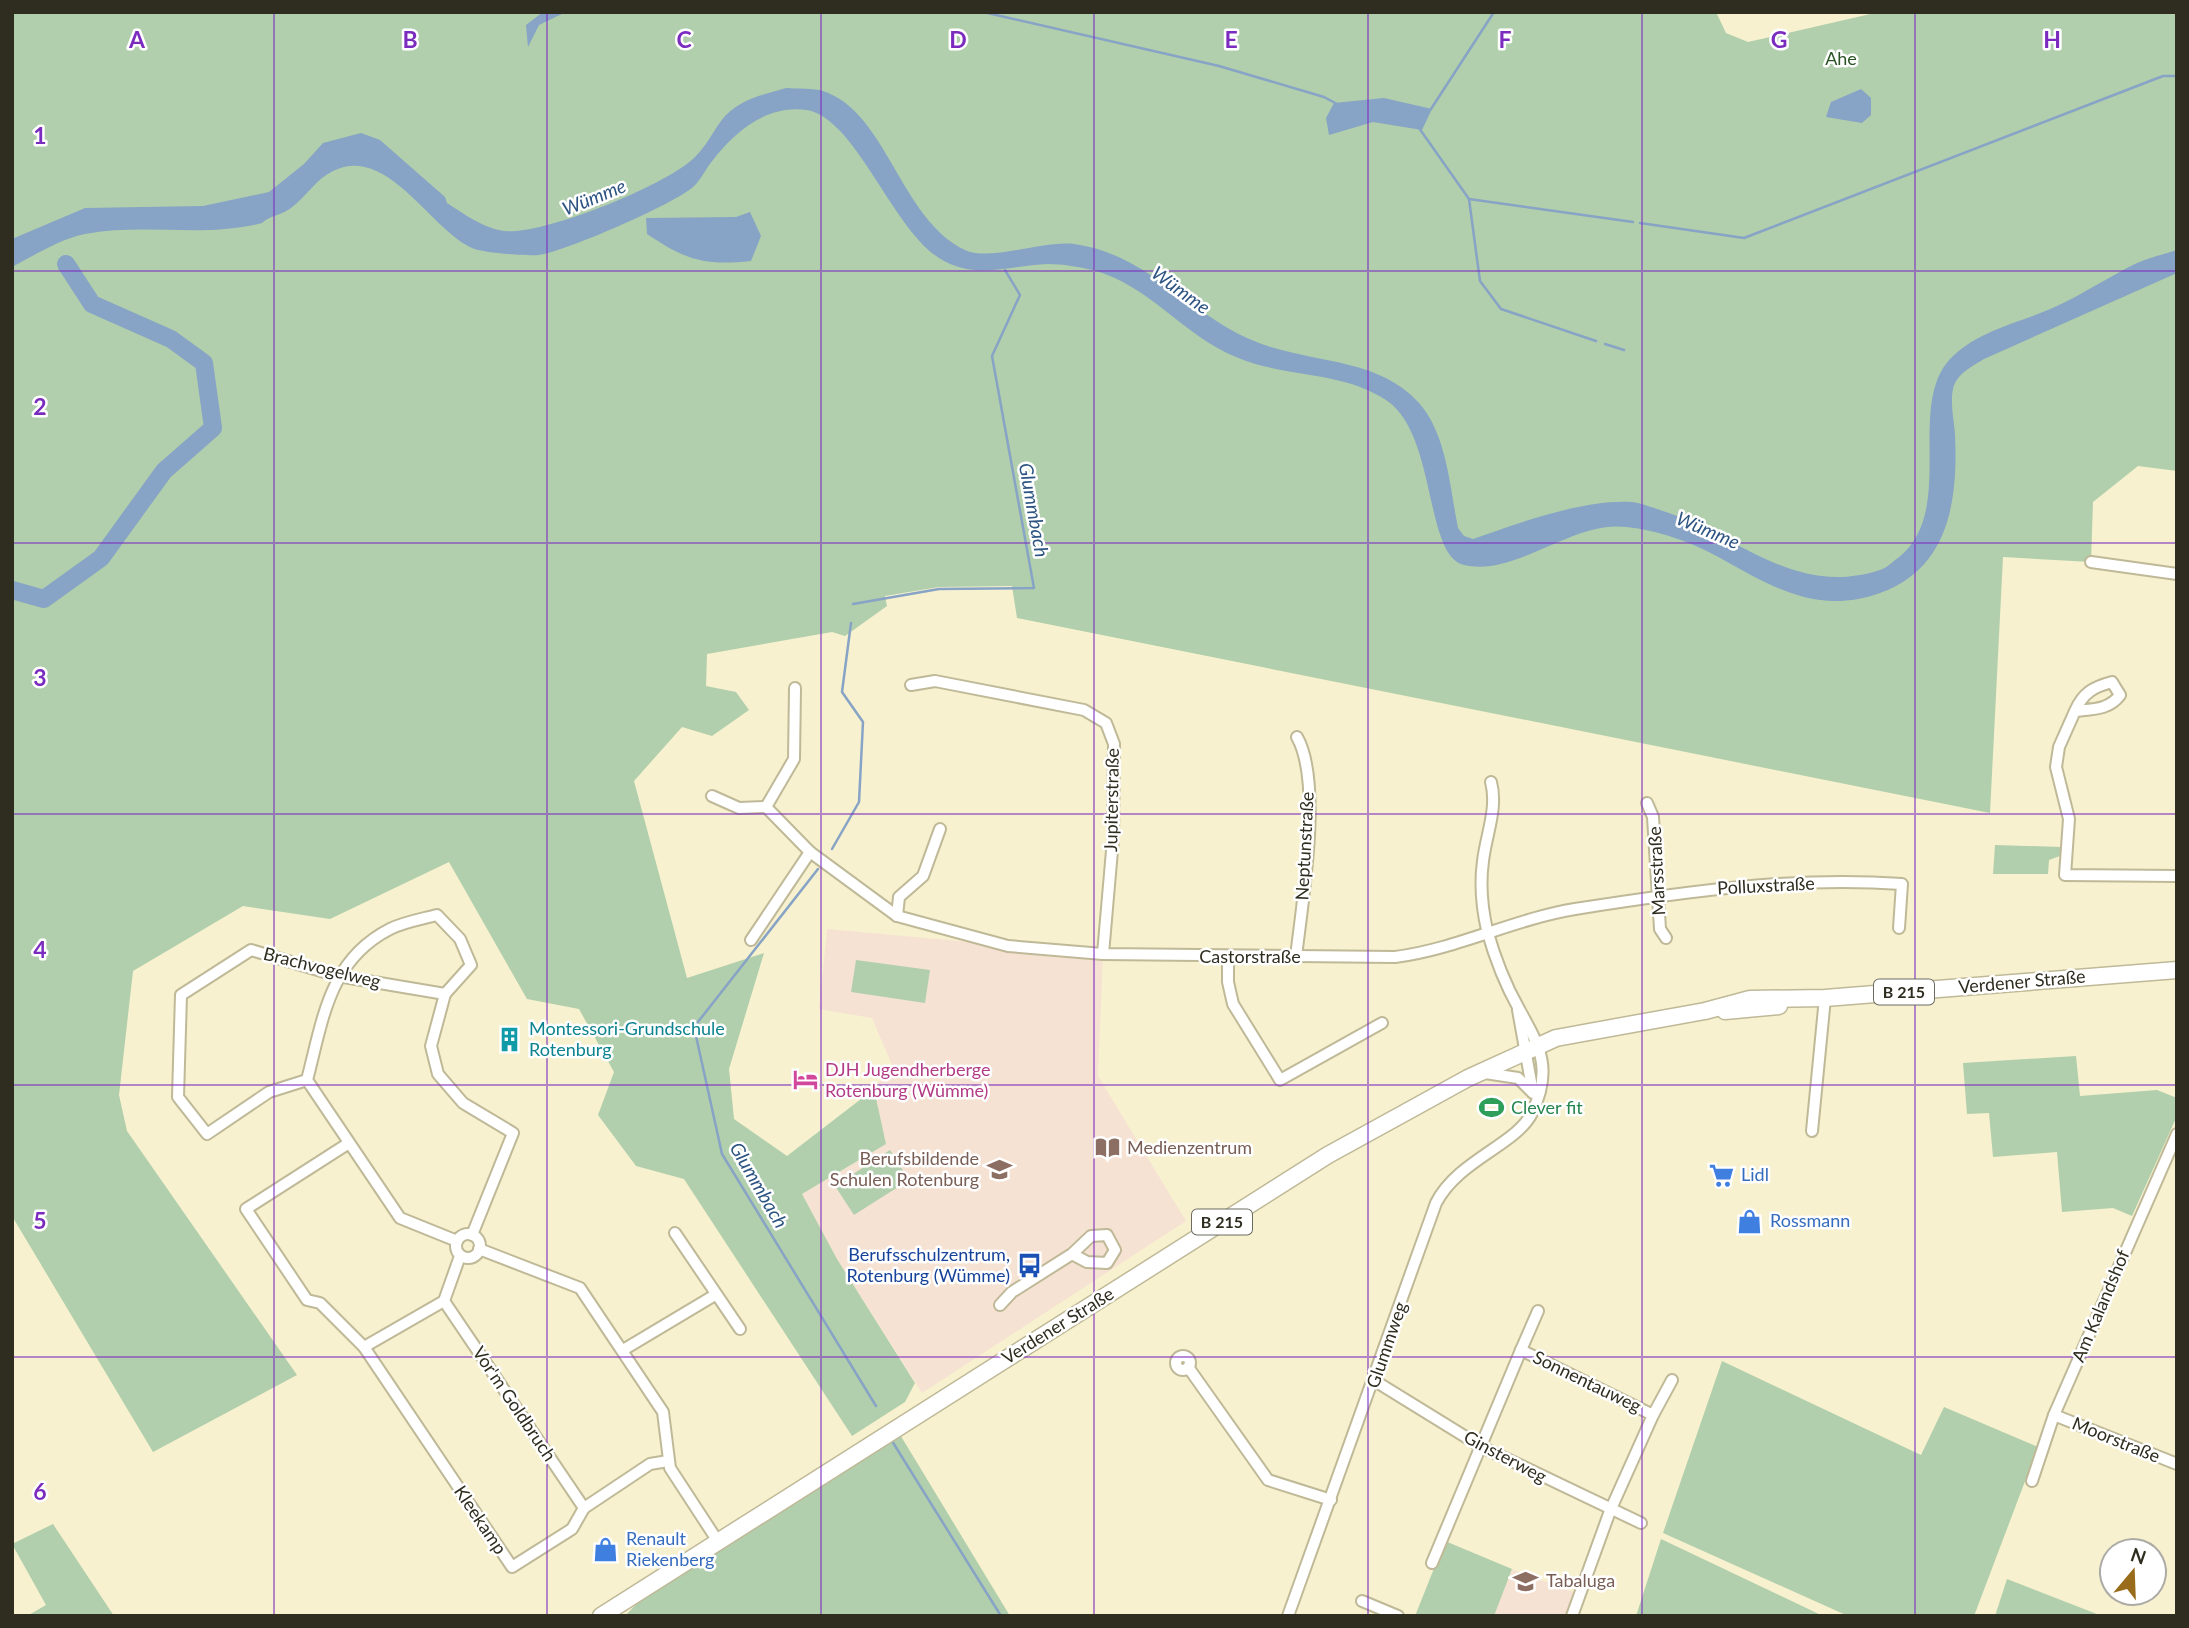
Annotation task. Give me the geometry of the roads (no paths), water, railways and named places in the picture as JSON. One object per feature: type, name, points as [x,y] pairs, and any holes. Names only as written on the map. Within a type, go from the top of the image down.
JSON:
[{"type":"main road","name":"Verdener Straße","points":[[601,1616],[1328,1155],[1480,1073],[1536,1050],[1556,1038],[1705,1011],[1750,999],[1825,998],[2177,970]]},
{"type":"street","points":[[2091,562],[2177,574]]},
{"type":"street","name":"Jupiterstraße","points":[[911,685],[935,681],[1084,710],[1097,715],[1109,728],[1116,772],[1103,954]]},
{"type":"street","points":[[766,807],[794,759],[795,688]]},
{"type":"street","points":[[2076,711],[2059,747],[2056,767],[2069,818],[2064,875],[2177,876]]},
{"type":"street","name":"Neptunstraße","points":[[1296,957],[1309,805],[1307,760],[1297,737]]},
{"type":"street","points":[[1492,782],[1494,797],[1482,862],[1482,897],[1488,931],[1536,1050],[1533,1109]]},
{"type":"street","points":[[712,796],[739,808],[766,807],[810,852],[897,916],[900,897],[923,876],[940,829]]},
{"type":"street","name":"Marsstraße","points":[[1647,803],[1653,817],[1660,929],[1666,939]]},
{"type":"street","points":[[751,940],[810,852]]},
{"type":"street","name":"Polluxstraße","points":[[1488,931],[1657,895],[1754,885],[1902,884],[1899,928]]},
{"type":"street","points":[[457,1241],[400,1218],[307,1080],[324,1014],[338,976],[352,955],[391,928],[437,915],[460,939],[471,965],[445,994],[431,1046],[438,1074],[463,1103],[513,1133],[472,1236]]},
{"type":"street","name":"Castorstraße","points":[[897,916],[1008,946],[1103,954],[1228,957],[1405,956],[1488,931]]},
{"type":"street","name":"Brachvogelweg","points":[[307,1080],[269,1092],[207,1134],[178,1097],[181,995],[251,950],[338,976],[445,994]]},
{"type":"street","points":[[1228,957],[1228,982],[1233,1004],[1280,1080],[1382,1023]]},
{"type":"street","points":[[1812,1131],[1825,998]]},
{"type":"street","points":[[1518,1007],[1536,1050]]},
{"type":"street","name":"Glummweg","points":[[1288,1616],[1375,1381],[1421,1242],[1443,1189],[1466,1167],[1518,1129],[1533,1109],[1542,1079],[1536,1050]]},
{"type":"street","points":[[1480,1073],[1518,1078],[1533,1093]]},
{"type":"street","name":"Am Kalandshof","points":[[2032,1481],[2054,1415],[2177,1134]]},
{"type":"street","points":[[349,1143],[246,1209],[307,1300],[320,1303],[364,1347],[444,1301],[460,1256],[456,1247],[457,1241],[463,1235],[472,1236],[478,1241],[479,1249],[472,1257],[460,1256]]},
{"type":"street","points":[[675,1233],[740,1329]]},
{"type":"street","points":[[479,1249],[580,1288],[663,1412],[668,1461],[717,1541]]},
{"type":"street","points":[[1000,1305],[1031,1279],[1072,1254]]},
{"type":"street","points":[[623,1350],[715,1295]]},
{"type":"street","name":"Vor'm Goldbruch","points":[[444,1301],[584,1508]]},
{"type":"street","name":"Sonnentauweg","points":[[1432,1563],[1538,1311]]},
{"type":"street","name":"Kleekamp","points":[[364,1347],[512,1567],[572,1529],[584,1508],[650,1464],[668,1461]]},
{"type":"street","name":"Sonnentauweg","points":[[1521,1350],[1653,1415]]},
{"type":"street","points":[[1188,1367],[1268,1480],[1331,1500]]},
{"type":"street","name":"Sonnentauweg","points":[[1572,1616],[1610,1511],[1653,1415],[1672,1380]]},
{"type":"street","name":"Ginsterweg","points":[[1375,1381],[1482,1447],[1610,1511],[1641,1523]]},
{"type":"street","name":"Moorstraße","points":[[2054,1415],[2177,1464]]},
{"type":"street","points":[[1362,1601],[1398,1616]]},
{"type":"water","points":[[543,12],[566,12],[539,25],[528,47],[526,25]]},
{"type":"water","points":[[786,88],[823,91],[845,103],[863,120],[879,142],[924,215],[943,235],[965,250],[988,254],[1074,244],[1101,250],[1148,273],[1235,332],[1280,350],[1364,369],[1402,388],[1419,403],[1436,430],[1446,462],[1458,528],[1464,536],[1473,539],[1572,508],[1632,502],[1691,522],[1794,570],[1820,576],[1849,576],[1883,569],[1898,558],[1916,537],[1925,513],[1929,485],[1932,401],[1939,376],[1953,356],[1976,339],[2057,306],[2142,261],[2177,250],[2177,273],[1984,359],[1961,375],[1952,394],[1956,458],[1951,506],[1935,549],[1922,567],[1903,582],[1880,593],[1836,601],[1797,595],[1760,580],[1688,543],[1663,534],[1626,527],[1606,527],[1586,532],[1504,563],[1484,567],[1464,565],[1451,557],[1442,540],[1414,438],[1402,416],[1386,400],[1369,390],[1350,384],[1254,364],[1236,357],[1200,337],[1132,287],[1093,270],[1054,264],[993,270],[966,269],[952,265],[922,243],[905,223],[842,133],[825,118],[807,110],[779,111],[742,130],[710,163],[699,181],[682,195],[594,237],[539,255],[495,253],[472,248],[456,238],[390,178],[372,169],[353,166],[327,174],[291,208],[262,223],[219,230],[129,230],[85,234],[57,243],[12,267],[12,239],[85,208],[203,206],[269,192],[304,164],[323,143],[361,133],[380,140],[445,197],[447,203],[481,224],[504,231],[546,225],[604,206],[660,180],[696,156],[721,121],[735,108],[750,99]]},
{"type":"water","points":[[1861,89],[1871,98],[1871,115],[1862,123],[1826,117],[1831,102]]},
{"type":"water","points":[[1384,98],[1432,109],[1422,130],[1373,122],[1329,135],[1326,118],[1334,103]]},
{"type":"water","points":[[750,212],[761,236],[751,261],[720,263],[696,259],[673,250],[647,234],[646,218],[736,217]]},
{"type":"waterway","points":[[983,12],[1219,66],[1324,97],[1337,104]]},
{"type":"waterway","points":[[1431,109],[1494,12]]},
{"type":"waterway","points":[[1640,223],[1744,238],[2163,76],[2177,76]]},
{"type":"waterway","points":[[1419,128],[1469,199],[1633,222]]},
{"type":"waterway","points":[[1469,199],[1480,281],[1501,309],[1596,341]]},
{"type":"waterway","points":[[12,590],[44,599],[101,558],[164,471],[213,428],[204,363],[171,339],[92,304],[66,264]]},
{"type":"waterway","name":"Glummbach","points":[[853,604],[939,589],[1034,588],[992,356],[1020,295],[1005,270]]},
{"type":"waterway","points":[[1605,344],[1624,350]]},
{"type":"waterway","name":"Glummbach","points":[[832,849],[859,802],[863,722],[842,692],[851,623]]},
{"type":"waterway","name":"Glummbach","points":[[818,869],[694,1027],[722,1154],[876,1406]]},
{"type":"waterway","name":"Glummbach","points":[[892,1441],[1001,1616]]},
{"type":"place","name":"Montessori-Grundschule Rotenburg","points":[[509,1039]]},
{"type":"place","name":"DJH Jugendherberge Rotenburg (Wümme)","points":[[805,1080]]},
{"type":"place","name":"Clever fit","points":[[1491,1108]]},
{"type":"place","name":"Medienzentrum","points":[[1107,1148]]},
{"type":"place","name":"Berufsbildende Schulen Rotenburg","points":[[999,1169]]},
{"type":"place","name":"Lidl","points":[[1721,1175]]},
{"type":"place","name":"Rossmann","points":[[1750,1221]]},
{"type":"place","name":"Berufsschulzentrum, Rotenburg (Wümme)","points":[[1030,1265]]},
{"type":"place","name":"Renault Riekenberg","points":[[606,1549]]},
{"type":"place","name":"Tabaluga","points":[[1526,1581]]},
{"type":"park label","name":"Ahe","points":[[1841,59]]},
{"type":"water label","name":"Wümme","points":[[594,197]]},
{"type":"water label","name":"Wümme","points":[[1181,290]]},
{"type":"water label","name":"Wümme","points":[[1708,530]]}]
